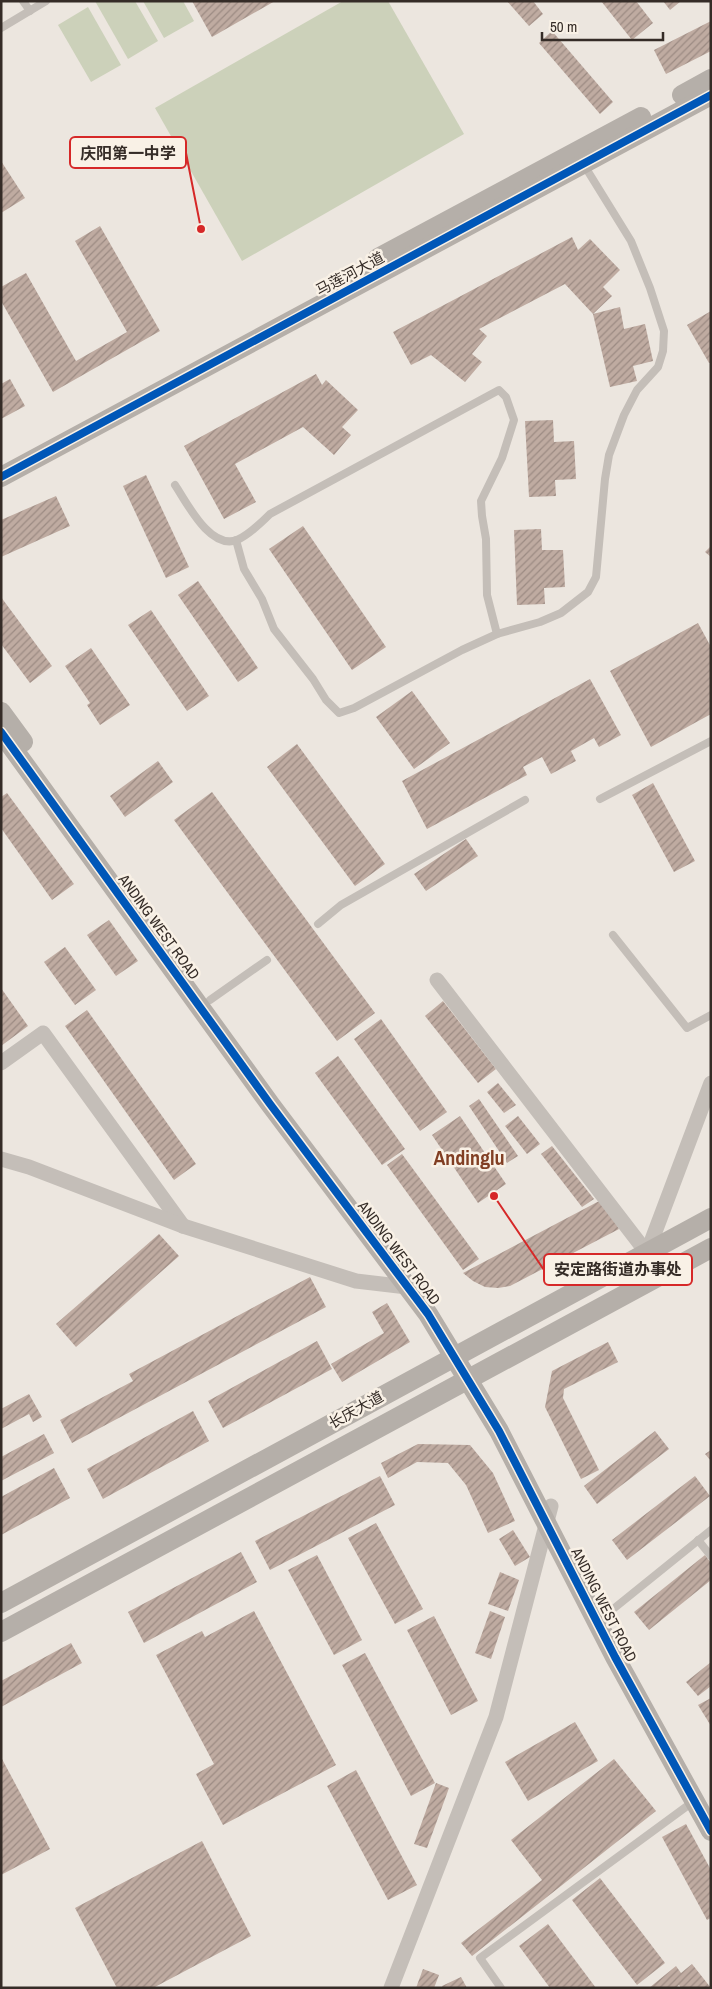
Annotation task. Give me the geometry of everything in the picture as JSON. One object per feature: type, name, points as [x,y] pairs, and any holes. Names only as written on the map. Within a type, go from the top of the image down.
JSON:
[{"type":"street","name":"马莲河大道","points":[[1,461],[711,79]]},
{"type":"street","name":"马莲河大道","points":[[1,477],[711,95]]},
{"type":"street","name":"ANDING WEST ROAD","points":[[1,712],[416,1288],[474,1376],[499,1431],[607,1614],[702,1803],[711,1831]]},
{"type":"street","name":"ANDING WEST ROAD","points":[[1,732],[270,1104],[416,1288]]},
{"type":"street","points":[[437,980],[646,1253]]},
{"type":"street","points":[[1,1063],[43,1033],[183,1226]]},
{"type":"street","points":[[646,1253],[711,1083]]},
{"type":"street","points":[[1,1159],[29,1167],[183,1226],[356,1281],[416,1288]]},
{"type":"street","name":"长庆大道","points":[[1,1603],[711,1218]]},
{"type":"street","name":"长庆大道","points":[[1,1632],[710,1250]]},
{"type":"street","name":"ANDING WEST ROAD","points":[[549,1515],[615,1657],[702,1803]]},
{"type":"street","points":[[391,1988],[496,1717],[549,1515]]},
{"type":"lane","points":[[23,1],[30,11]]},
{"type":"lane","points":[[1,28],[46,1]]},
{"type":"lane","points":[[236,540],[244,569],[262,599],[274,629],[313,679],[326,700],[339,713],[354,708],[462,650],[497,634],[540,622],[561,613],[588,592],[596,576],[604,479],[609,455],[624,415],[637,390],[658,367],[663,351],[664,331],[631,241],[584,164]]},
{"type":"lane","points":[[175,485],[205,529],[219,540],[236,540],[255,528],[270,514],[499,390],[506,397],[514,420],[502,458],[481,501],[486,538],[487,595],[497,634]]},
{"type":"lane","points":[[600,799],[711,741]]},
{"type":"lane","points":[[318,924],[341,906],[525,800]]},
{"type":"lane","points":[[613,935],[687,1028],[711,1014]]},
{"type":"lane","points":[[210,1000],[267,960]]},
{"type":"lane","points":[[607,1614],[711,1530]]},
{"type":"lane","points":[[698,1540],[711,1556]]},
{"type":"lane","points":[[501,1988],[480,1958],[702,1803]]},
{"type":"green space","points":[[95,1],[135,1],[158,41],[128,59]]},
{"type":"green space","points":[[143,1],[183,1],[194,21],[164,38]]},
{"type":"green space","points":[[343,1],[388,1],[464,134],[242,261],[155,108]]},
{"type":"green space","points":[[88,7],[121,65],[91,82],[58,25]]},
{"type":"building","points":[[192,1],[275,1],[212,37]]},
{"type":"building","points":[[507,1],[533,1],[543,14],[529,26]]},
{"type":"building","points":[[601,1],[636,1],[653,23],[632,40]]},
{"type":"building","points":[[663,1],[681,1],[670,10]]},
{"type":"building","points":[[711,21],[711,51],[666,74],[654,50]]},
{"type":"building","points":[[552,31],[613,102],[600,114],[539,43]]},
{"type":"building","points":[[1,161],[25,198],[1,213]]},
{"type":"building","points":[[100,226],[160,331],[53,392],[1,301],[1,287],[26,273],[76,361],[127,332],[75,241]]},
{"type":"building","points":[[572,237],[578,250],[590,239],[620,270],[603,287],[612,296],[593,314],[565,284],[479,329],[487,336],[472,354],[482,362],[465,382],[431,355],[411,365],[393,332]]},
{"type":"building","points":[[620,307],[624,329],[645,324],[653,361],[633,366],[637,381],[610,387],[593,314]]},
{"type":"building","points":[[711,311],[711,362],[709,363],[687,325]]},
{"type":"building","points":[[316,374],[322,385],[326,380],[358,410],[342,427],[351,435],[334,455],[303,427],[235,464],[256,502],[224,519],[184,446]]},
{"type":"building","points":[[10,379],[25,406],[1,419],[1,384]]},
{"type":"building","points":[[553,420],[554,442],[574,441],[576,479],[555,480],[556,496],[529,497],[525,421]]},
{"type":"building","points":[[146,475],[189,567],[166,578],[123,486]]},
{"type":"building","points":[[56,496],[70,526],[1,557],[1,520]]},
{"type":"building","points":[[303,526],[386,647],[352,670],[269,549]]},
{"type":"building","points":[[541,529],[542,550],[563,550],[565,587],[544,588],[545,604],[517,605],[514,530]]},
{"type":"building","points":[[711,546],[711,557],[705,552]]},
{"type":"building","points":[[198,581],[258,668],[238,682],[178,595]]},
{"type":"building","points":[[1,597],[52,666],[30,683],[1,644]]},
{"type":"building","points":[[151,610],[209,696],[187,711],[128,625]]},
{"type":"building","points":[[698,623],[711,647],[711,714],[651,747],[610,671]]},
{"type":"building","points":[[91,648],[130,705],[100,725],[87,705],[90,703],[65,666]]},
{"type":"building","points":[[590,679],[621,735],[599,747],[594,738],[571,751],[576,761],[551,774],[542,757],[523,767],[527,775],[427,829],[402,781]]},
{"type":"building","points":[[412,691],[450,743],[414,769],[376,717]]},
{"type":"building","points":[[297,744],[385,864],[355,886],[267,767]]},
{"type":"building","points":[[158,761],[173,782],[125,817],[110,796]]},
{"type":"building","points":[[653,783],[695,861],[674,872],[632,795]]},
{"type":"building","points":[[212,792],[375,1013],[337,1041],[174,820]]},
{"type":"building","points":[[7,793],[74,884],[52,900],[1,828],[1,797]]},
{"type":"building","points":[[466,839],[478,856],[426,891],[414,874]]},
{"type":"building","points":[[109,920],[138,961],[116,976],[87,935]]},
{"type":"building","points":[[65,947],[96,990],[75,1005],[44,962]]},
{"type":"building","points":[[1,988],[28,1026],[1,1046]]},
{"type":"building","points":[[443,1001],[496,1069],[478,1083],[425,1016]]},
{"type":"building","points":[[87,1010],[196,1164],[174,1180],[65,1026]]},
{"type":"building","points":[[381,1019],[447,1112],[420,1131],[354,1039]]},
{"type":"building","points":[[338,1056],[405,1149],[382,1165],[315,1073]]},
{"type":"building","points":[[498,1083],[516,1105],[504,1113],[487,1092]]},
{"type":"building","points":[[479,1099],[518,1156],[507,1163],[469,1106]]},
{"type":"building","points":[[460,1116],[506,1184],[478,1203],[432,1135]]},
{"type":"building","points":[[518,1116],[540,1144],[527,1154],[505,1126]]},
{"type":"building","points":[[552,1146],[594,1199],[582,1207],[541,1154]]},
{"type":"building","points":[[402,1154],[479,1259],[463,1270],[387,1165]]},
{"type":"building","points":[[603,1199],[619,1229],[510,1286],[498,1288],[485,1287],[463,1273]]},
{"type":"building","points":[[159,1234],[179,1256],[76,1347],[56,1324]]},
{"type":"building","points":[[310,1277],[326,1307],[72,1443],[60,1420],[133,1381],[129,1374]]},
{"type":"building","points":[[387,1303],[410,1342],[342,1382],[331,1364],[384,1333],[372,1312]]},
{"type":"building","points":[[317,1341],[332,1369],[223,1428],[208,1401]]},
{"type":"building","points":[[608,1342],[618,1362],[564,1389],[563,1398],[599,1470],[581,1479],[545,1407],[552,1371]]},
{"type":"building","points":[[29,1394],[42,1417],[33,1422],[29,1414],[1,1429],[1,1409]]},
{"type":"building","points":[[193,1411],[209,1441],[103,1499],[87,1469]]},
{"type":"building","points":[[655,1431],[669,1449],[597,1504],[584,1486]]},
{"type":"building","points":[[44,1434],[54,1453],[1,1481],[1,1457]]},
{"type":"building","points":[[418,1444],[470,1445],[493,1473],[515,1521],[488,1533],[466,1485],[448,1463],[417,1462],[388,1478],[381,1463]]},
{"type":"building","points":[[711,1450],[711,1461],[705,1454]]},
{"type":"building","points":[[54,1468],[70,1498],[1,1535],[1,1497]]},
{"type":"building","points":[[380,1476],[395,1505],[270,1570],[255,1541]]},
{"type":"building","points":[[695,1476],[710,1496],[627,1560],[612,1540]]},
{"type":"building","points":[[376,1523],[423,1609],[395,1624],[348,1538]]},
{"type":"building","points":[[513,1530],[530,1557],[515,1566],[499,1539]]},
{"type":"building","points":[[241,1552],[257,1582],[144,1643],[128,1612]]},
{"type":"building","points":[[317,1555],[362,1640],[334,1655],[288,1570]]},
{"type":"building","points":[[705,1555],[711,1563],[711,1580],[649,1630],[634,1612]]},
{"type":"building","points":[[500,1572],[519,1580],[508,1611],[488,1604]]},
{"type":"building","points":[[254,1611],[336,1765],[223,1825],[196,1774],[214,1764],[156,1655],[202,1631],[205,1637]]},
{"type":"building","points":[[490,1611],[505,1617],[491,1659],[475,1653]]},
{"type":"building","points":[[434,1616],[478,1701],[451,1715],[407,1630]]},
{"type":"building","points":[[71,1643],[82,1663],[1,1707],[1,1681]]},
{"type":"building","points":[[365,1653],[435,1783],[411,1796],[342,1665]]},
{"type":"building","points":[[711,1662],[711,1686],[698,1696],[686,1682]]},
{"type":"building","points":[[711,1698],[711,1726],[698,1705]]},
{"type":"building","points":[[575,1722],[598,1761],[528,1801],[505,1762]]},
{"type":"building","points":[[1,1757],[50,1849],[1,1875]]},
{"type":"building","points":[[614,1759],[656,1811],[472,1956],[461,1943],[542,1880],[511,1840]]},
{"type":"building","points":[[356,1770],[417,1885],[388,1900],[327,1786]]},
{"type":"building","points":[[436,1783],[449,1788],[427,1848],[414,1844]]},
{"type":"building","points":[[686,1824],[711,1870],[711,1918],[707,1920],[662,1837]]},
{"type":"building","points":[[202,1841],[251,1936],[153,1988],[117,1988],[75,1908]]},
{"type":"building","points":[[600,1878],[665,1963],[637,1985],[572,1900]]},
{"type":"building","points":[[548,1924],[596,1988],[550,1988],[519,1946]]},
{"type":"building","points":[[692,1964],[711,1988],[681,1988],[679,1985],[676,1988],[649,1988],[676,1966],[681,1973]]},
{"type":"building","points":[[423,1969],[439,1975],[434,1988],[416,1988]]},
{"type":"building","points":[[461,1977],[467,1988],[443,1988],[442,1986]]},
{"type":"cycle path","points":[[1,477],[711,95]]},
{"type":"cycle path","points":[[1,732],[270,1104],[428,1314],[499,1431],[615,1657],[711,1831]]},
{"type":"place","name":"庆阳第一中学","points":[[201,229]]},
{"type":"place","name":"安定路街道办事处","points":[[494,1196]]},
{"type":"district","name":"Andinglu","points":[[469,1158]]}]
